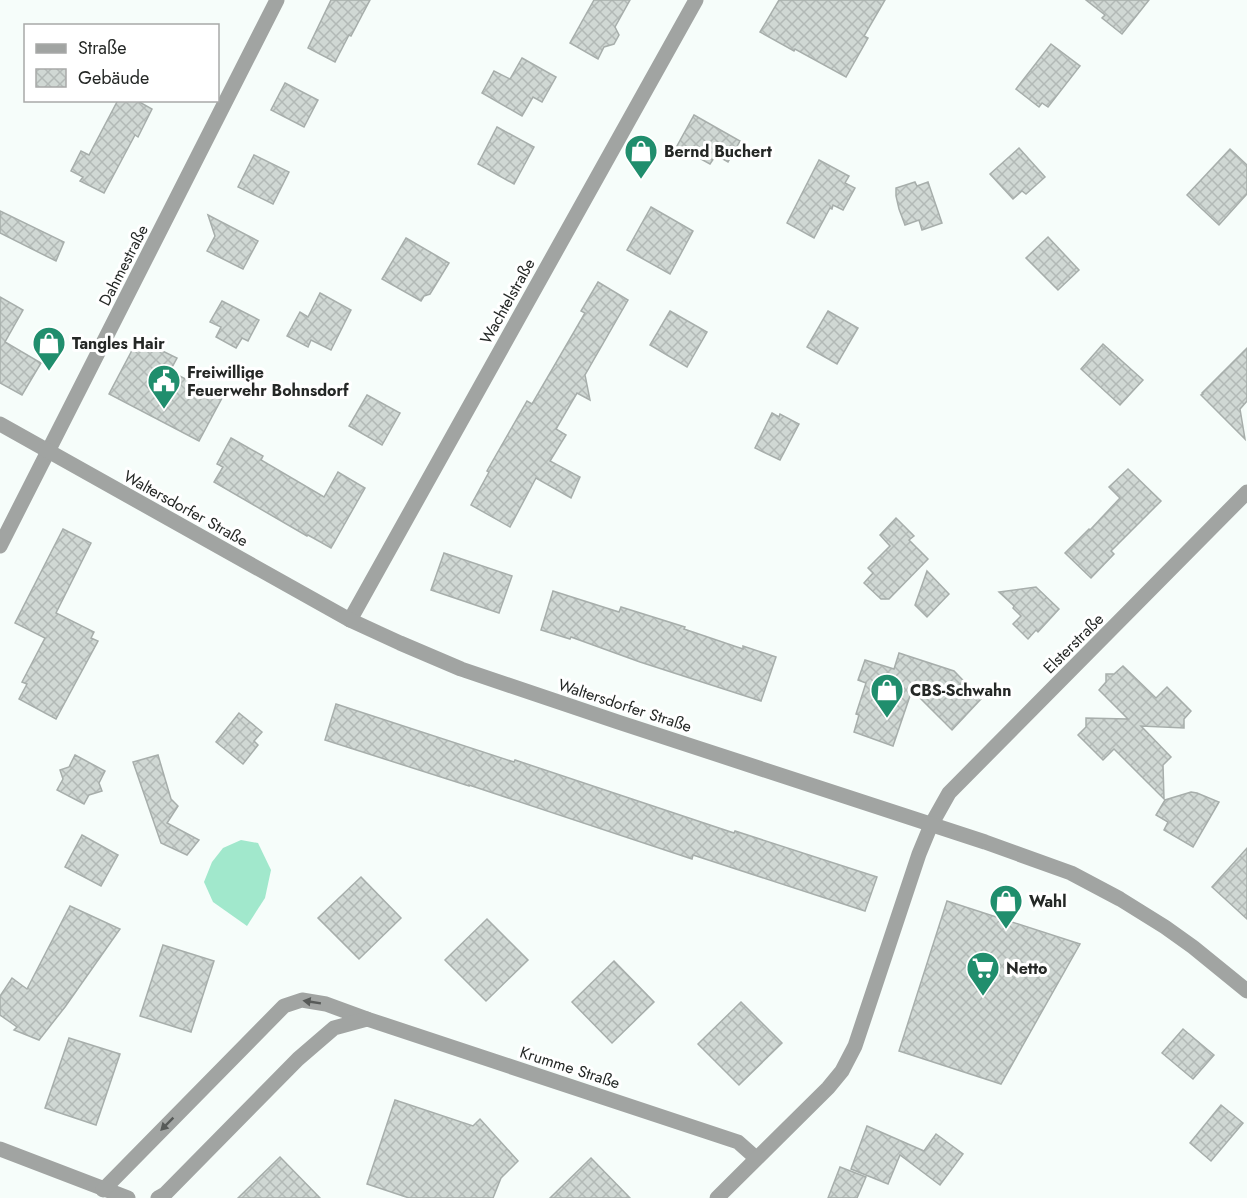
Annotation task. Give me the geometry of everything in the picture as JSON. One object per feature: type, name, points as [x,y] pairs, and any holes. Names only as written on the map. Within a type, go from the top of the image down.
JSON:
[{"type":"street","name":"Dahmestraße","points":[[0,546],[277,0]]},
{"type":"street","name":"Wachtelstraße","points":[[350,620],[696,0]]},
{"type":"street","name":"Waltersdorfer Straße","points":[[0,424],[350,620],[461,669],[985,842],[1071,873],[1120,899],[1165,927],[1247,991]]},
{"type":"street","name":"Elsterstraße","points":[[932,825],[949,793],[1247,492]]},
{"type":"street","points":[[717,1198],[828,1088],[842,1071],[855,1046],[917,859],[932,825]]},
{"type":"street","name":"Krumme Straße","points":[[103,1190],[284,1006],[302,1000],[326,1004],[738,1142],[756,1158]]},
{"type":"street","points":[[158,1198],[165,1194],[298,1059],[334,1028],[367,1019]]},
{"type":"street","points":[[0,1149],[128,1198]]},
{"type":"green space","points":[[241,840],[258,843],[271,870],[265,898],[247,926],[213,902],[204,882],[212,862],[223,848]]},
{"type":"building","points":[[331,0],[370,0],[335,62],[308,48]]},
{"type":"building","points":[[594,0],[630,0],[615,27],[619,35],[614,44],[604,47],[598,59],[570,43]]},
{"type":"building","points":[[779,0],[885,0],[864,36],[868,38],[846,77],[760,32]]},
{"type":"building","points":[[1086,0],[1149,0],[1122,34],[1102,18],[1105,15]]},
{"type":"building","points":[[1051,44],[1080,66],[1048,107],[1042,103],[1039,107],[1016,89]]},
{"type":"building","points":[[522,58],[556,77],[542,102],[533,97],[522,116],[482,93],[494,71],[510,79]]},
{"type":"building","points":[[285,83],[318,100],[304,127],[271,110]]},
{"type":"building","points":[[117,102],[140,102],[152,109],[138,137],[135,135],[104,193],[80,181],[83,177],[71,171],[81,151],[89,155]]},
{"type":"building","points":[[694,115],[740,141],[728,162],[716,155],[710,164],[677,146]]},
{"type":"building","points":[[497,127],[534,147],[514,184],[478,164]]},
{"type":"building","points":[[1019,148],[1045,177],[1026,194],[1022,191],[1013,199],[990,174]]},
{"type":"building","points":[[1230,149],[1247,165],[1247,194],[1219,225],[1187,195]]},
{"type":"building","points":[[254,155],[289,172],[273,204],[238,187]]},
{"type":"building","points":[[819,160],[849,176],[845,183],[855,188],[843,210],[833,205],[832,209],[830,208],[814,238],[787,223]]},
{"type":"building","points":[[915,182],[917,186],[928,182],[942,223],[922,230],[919,220],[905,225],[899,209],[896,188]]},
{"type":"building","points":[[651,207],[693,231],[670,274],[627,250]]},
{"type":"building","points":[[0,211],[64,242],[56,261],[0,233]]},
{"type":"building","points":[[208,215],[258,241],[243,269],[207,251],[215,236]]},
{"type":"building","points":[[1048,237],[1079,270],[1058,290],[1026,258]]},
{"type":"building","points":[[406,238],[449,263],[430,294],[424,296],[421,301],[382,279]]},
{"type":"building","points":[[598,282],[628,300],[585,375],[590,400],[577,393],[556,429],[566,435],[550,461],[580,477],[571,498],[536,478],[510,527],[471,505],[489,472],[487,471],[527,401],[532,404],[585,313],[581,311]]},
{"type":"building","points":[[320,293],[351,310],[331,350],[311,340],[308,347],[287,336],[300,312],[308,317]]},
{"type":"building","points":[[0,297],[23,310],[5,342],[41,363],[22,395],[0,383]]},
{"type":"building","points":[[222,301],[259,320],[248,341],[242,338],[236,348],[216,337],[221,327],[210,322]]},
{"type":"building","points":[[670,311],[707,332],[687,367],[650,345]]},
{"type":"building","points":[[828,311],[858,328],[837,364],[807,347]]},
{"type":"building","points":[[138,339],[177,358],[170,371],[222,398],[199,441],[109,394]]},
{"type":"building","points":[[1103,344],[1143,380],[1120,405],[1081,369]]},
{"type":"building","points":[[1247,348],[1247,401],[1240,409],[1245,439],[1201,395]]},
{"type":"building","points":[[367,395],[400,413],[382,445],[349,426]]},
{"type":"building","points":[[772,413],[779,417],[780,414],[799,424],[780,460],[755,448]]},
{"type":"building","points":[[231,438],[263,456],[261,460],[324,497],[338,472],[365,488],[331,548],[214,482],[223,467],[217,464]]},
{"type":"building","points":[[1128,469],[1161,501],[1111,551],[1114,554],[1091,578],[1065,553],[1120,498],[1109,487]]},
{"type":"building","points":[[896,518],[914,536],[909,540],[928,559],[889,599],[881,599],[864,583],[873,573],[868,568],[890,546],[880,535]]},
{"type":"building","points":[[63,529],[91,543],[56,613],[94,632],[91,638],[98,641],[56,719],[19,699],[27,684],[22,682],[45,638],[15,623]]},
{"type":"building","points":[[444,553],[512,576],[499,613],[431,590]]},
{"type":"building","points":[[927,571],[949,594],[927,617],[915,605]]},
{"type":"building","points":[[1036,587],[1059,609],[1038,632],[1036,630],[1028,639],[1013,624],[1021,616],[999,592]]},
{"type":"building","points":[[553,591],[619,612],[621,607],[685,627],[684,629],[743,649],[743,646],[776,657],[761,701],[571,637],[570,639],[541,630]]},
{"type":"building","points":[[899,653],[954,671],[981,699],[952,730],[912,690],[893,746],[854,732],[859,715],[856,714],[866,683],[858,680],[865,660],[894,669]]},
{"type":"building","points":[[1123,666],[1156,698],[1167,687],[1191,711],[1184,719],[1184,728],[1141,726],[1171,757],[1163,765],[1164,799],[1114,749],[1103,760],[1078,735],[1086,727],[1086,718],[1128,719],[1099,690],[1106,682],[1106,674],[1114,674]]},
{"type":"building","points":[[336,704],[877,877],[865,911],[693,855],[692,859],[325,740]]},
{"type":"building","points":[[239,713],[262,732],[254,741],[258,745],[243,764],[216,742]]},
{"type":"building","points":[[75,755],[105,771],[99,783],[102,791],[89,795],[84,804],[57,790],[63,779],[60,770],[69,767]]},
{"type":"building","points":[[158,755],[171,799],[178,806],[167,823],[199,840],[187,855],[161,843],[133,762]]},
{"type":"building","points":[[1191,792],[1219,802],[1193,847],[1164,830],[1168,822],[1156,815],[1165,800]]},
{"type":"building","points":[[82,835],[118,855],[101,886],[65,867]]},
{"type":"building","points":[[1247,848],[1247,919],[1212,887]]},
{"type":"building","points":[[361,877],[401,918],[359,959],[318,918]]},
{"type":"building","name":"Netto","points":[[947,901],[1080,944],[1001,1084],[899,1051]]},
{"type":"building","points":[[70,906],[120,929],[39,1040],[14,1030],[17,1027],[0,1015],[0,996],[12,978],[27,989]]},
{"type":"building","points":[[487,919],[528,960],[486,1001],[445,960]]},
{"type":"building","points":[[163,945],[214,961],[191,1032],[140,1016]]},
{"type":"building","points":[[614,961],[654,1002],[612,1043],[572,1002]]},
{"type":"building","points":[[741,1002],[782,1043],[739,1085],[698,1044]]},
{"type":"building","points":[[1183,1029],[1214,1055],[1193,1079],[1162,1053]]},
{"type":"building","points":[[69,1038],[120,1054],[96,1125],[45,1108]]},
{"type":"building","points":[[395,1100],[473,1126],[480,1119],[518,1161],[501,1178],[493,1198],[409,1198],[367,1184]]},
{"type":"building","points":[[1221,1105],[1243,1123],[1211,1161],[1190,1143]]},
{"type":"building","points":[[867,1126],[924,1151],[936,1134],[963,1154],[940,1185],[900,1155],[888,1184],[851,1169]]},
{"type":"building","points":[[280,1157],[320,1198],[238,1198]]},
{"type":"building","points":[[591,1158],[630,1198],[550,1198]]},
{"type":"building","points":[[840,1167],[866,1177],[857,1198],[828,1198]]},
{"type":"place","name":"Bernd Buchert","points":[[641,180]]},
{"type":"place","name":"Tangles Hair","points":[[49,372]]},
{"type":"place","name":"Freiwillige Feuerwehr Bohnsdorf","points":[[164,410]]},
{"type":"place","name":"CBS-Schwahn","points":[[887,719]]},
{"type":"place","name":"Wahl","points":[[1006,930]]},
{"type":"place","name":"Netto","points":[[983,997]]}]
